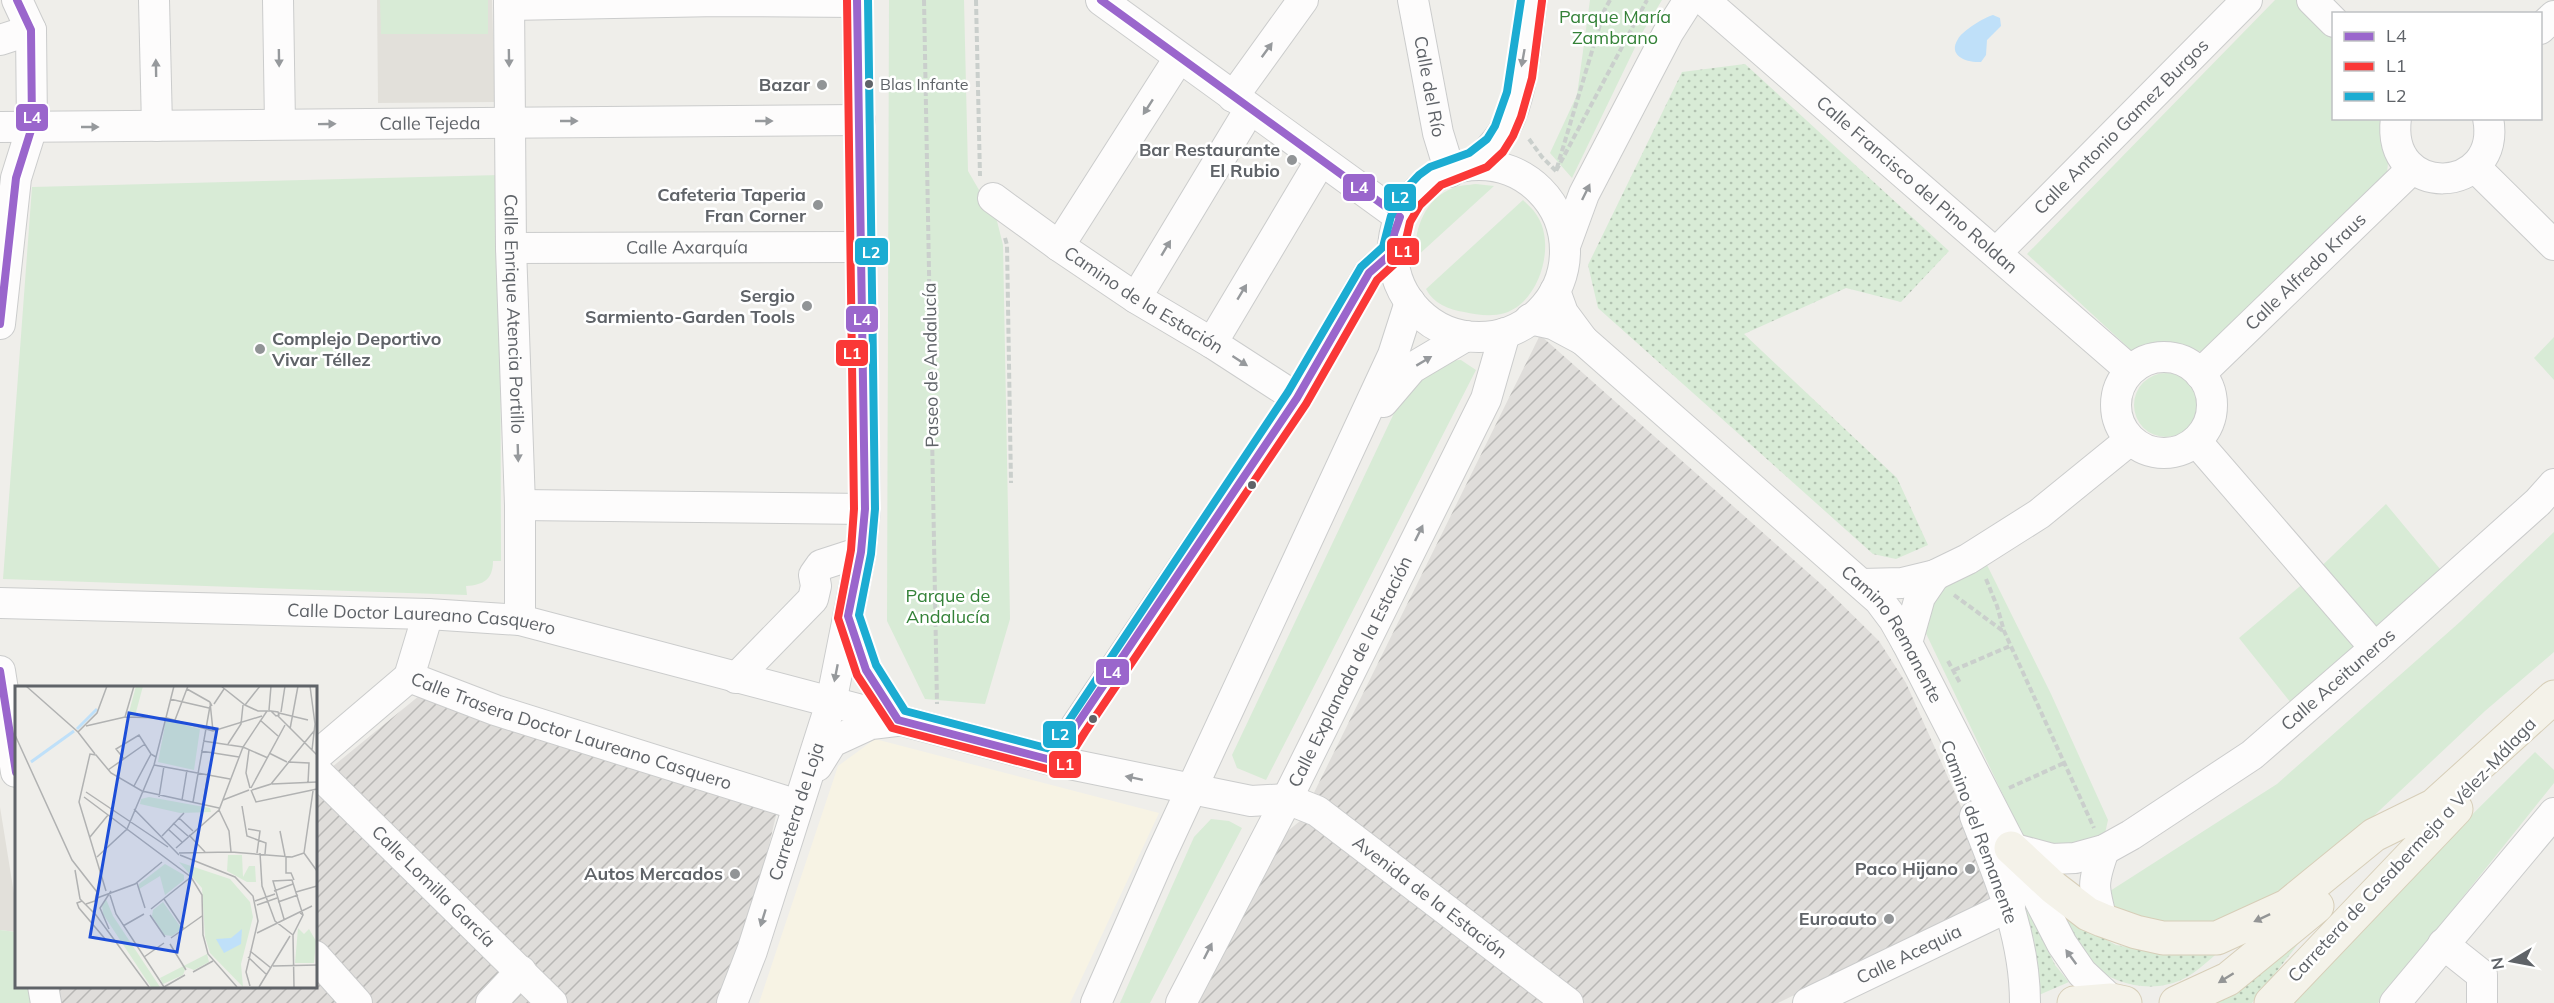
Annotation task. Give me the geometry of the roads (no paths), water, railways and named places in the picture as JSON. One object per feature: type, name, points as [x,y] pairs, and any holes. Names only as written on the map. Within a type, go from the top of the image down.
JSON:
[{"type":"main road","name":"Carretera de Casabermeja a Vélez-Málaga","points":[[2176,1003],[2228,978],[2384,850],[2554,697]]},
{"type":"main road","name":"Carretera de Casabermeja a Vélez-Málaga","points":[[2271,1003],[2473,791],[2554,697]]},
{"type":"main road","points":[[2011,848],[2054,888],[2088,914],[2136,932],[2163,938],[2217,938],[2288,906],[2374,835],[2433,806]]},
{"type":"main road","points":[[2074,1003],[2118,1001]]},
{"type":"street","points":[[0,324],[16,177],[32,127],[31,30],[17,0]]},
{"type":"street","points":[[154,0],[157,126]]},
{"type":"street","points":[[278,0],[280,124]]},
{"type":"street","points":[[1101,0],[1400,217]]},
{"type":"street","points":[[1136,298],[1242,103],[1303,0]]},
{"type":"street","name":"Calle del Río","points":[[1413,0],[1438,133],[1463,167]]},
{"type":"street","points":[[1532,0],[1518,87],[1510,118],[1496,144],[1463,167],[1436,176],[1414,194],[1400,217],[1394,234],[1393,252],[1401,287],[1410,302],[1425,318],[1444,330],[1466,336],[1485,337],[1517,326],[1548,302],[1560,280],[1565,246],[1584,194],[1668,33],[1689,0]]},
{"type":"street","name":"Calle Francisco del Pino Roldan","points":[[1704,0],[2130,370]]},
{"type":"street","name":"Calle Antonio Gamez Burgos","points":[[1996,253],[2247,0]]},
{"type":"street","points":[[2312,0],[2332,20]]},
{"type":"street","points":[[509,2],[857,1]]},
{"type":"street","name":"Carretera de Loja","points":[[732,1003],[752,951],[831,703],[861,552],[865,509],[857,1]]},
{"type":"street","name":"Calle Enrique Atencia Portillo","points":[[509,2],[511,248],[520,505],[520,620]]},
{"type":"street","points":[[2542,28],[2554,15]]},
{"type":"street","points":[[0,40],[31,30]]},
{"type":"street","points":[[1059,246],[1179,58]]},
{"type":"street","name":"Calle Tejeda","points":[[0,127],[860,120]]},
{"type":"street","points":[[2396,120],[2394,134],[2399,154],[2412,169],[2427,177],[2444,180],[2460,176],[2475,167],[2486,151],[2490,131],[2488,120]]},
{"type":"street","points":[[1212,343],[1321,160]]},
{"type":"street","points":[[1463,167],[1500,167],[1518,173],[1529,180],[1549,201],[1560,223],[1565,246]]},
{"type":"street","points":[[2475,167],[2554,245]]},
{"type":"street","name":"Calle Alfredo Kraus","points":[[2200,374],[2412,169]]},
{"type":"street","name":"Camino de la Estación","points":[[993,198],[1136,298],[1298,398]]},
{"type":"street","name":"Calle Axarquía","points":[[511,248],[862,247]]},
{"type":"street","points":[[1055,761],[1082,717],[1298,398],[1369,273],[1393,252]]},
{"type":"street","name":"Camino Remanente","points":[[1555,291],[1563,313],[1583,340],[1879,600],[1894,620],[2062,944],[2082,973],[2118,1001]]},
{"type":"street","points":[[1096,1003],[1191,790],[1393,355],[1410,302]]},
{"type":"street","name":"Camino Remanente","points":[[1517,326],[1553,324],[1583,340]]},
{"type":"street","name":"Calle Explanada de la Estación","points":[[1181,1003],[1287,799],[1486,399],[1517,326]]},
{"type":"street","points":[[1355,434],[1412,368],[1466,336]]},
{"type":"street","points":[[2166,357],[2185,362],[2200,374],[2210,390],[2212,408],[2208,426],[2196,441],[2181,451],[2163,454],[2145,450],[2130,440],[2119,424],[2115,405],[2119,386],[2130,370],[2147,360],[2166,357]]},
{"type":"street","points":[[1862,584],[1902,583],[1935,575],[1975,555],[2039,514],[2130,440]]},
{"type":"street","points":[[2196,441],[2375,648]]},
{"type":"street","name":"Calle Aceituneros","points":[[2011,848],[2052,859],[2075,858],[2104,850],[2252,755],[2538,502],[2554,484]]},
{"type":"street","points":[[520,505],[865,509]]},
{"type":"street","points":[[736,678],[813,599],[816,570],[821,565],[861,552]]},
{"type":"street","points":[[1912,654],[1920,597],[1935,575]]},
{"type":"street","name":"Calle Doctor Laureano Casquero","points":[[0,603],[428,614],[520,620],[1055,761],[1251,801],[1287,799]]},
{"type":"street","name":"Calle Trasera Doctor Laureano Casquero","points":[[428,614],[409,677],[495,710],[802,794]]},
{"type":"street","points":[[802,794],[832,742],[871,724],[898,720],[866,670],[848,616]]},
{"type":"street","name":"Camino del Remanente","points":[[1912,654],[2010,906],[2023,960],[2025,1003]]},
{"type":"street","points":[[0,672],[15,766]]},
{"type":"street","points":[[316,756],[409,677]]},
{"type":"street","name":"Calle Lomilla García","points":[[316,771],[552,1003]]},
{"type":"street","name":"Avenida de la Estación","points":[[1287,799],[1317,811],[1569,1003]]},
{"type":"street","points":[[2395,1003],[2554,813]]},
{"type":"street","points":[[2102,920],[2094,892],[2094,880],[2104,850]]},
{"type":"street","name":"Calle Acequia","points":[[1809,1003],[2010,906]]},
{"type":"street","points":[[2443,944],[2482,975],[2482,1003]]},
{"type":"street","points":[[316,957],[357,1003]]},
{"type":"street","points":[[491,1003],[520,971]]},
{"type":"street","points":[[43,988],[46,1003]]},
{"type":"water","points":[[1993,15],[2000,18],[2001,26],[1987,40],[1986,55],[1981,62],[1960,57],[1955,50],[1955,45],[1960,36]]},
{"type":"place","name":"Blas Infante","points":[[869,84]]},
{"type":"place","name":"Bazar","points":[[822,85]]},
{"type":"place","name":"Bar Restaurante El Rubio","points":[[1292,160]]},
{"type":"place","name":"Cafeteria Taperia Fran Corner","points":[[818,205]]},
{"type":"place","name":"Sergio Sarmiento-Garden Tools","points":[[807,306]]},
{"type":"place","name":"Complejo Deportivo Vivar Téllez","points":[[260,349]]},
{"type":"place","name":"Paco Hijano","points":[[1970,869]]},
{"type":"place","name":"Autos Mercados","points":[[735,874]]},
{"type":"place","name":"Euroauto","points":[[1889,919]]},
{"type":"park label","name":"Parque María Zambrano","points":[[1615,27]]},
{"type":"park label","name":"Parque de Andalucía","points":[[948,606]]}]
